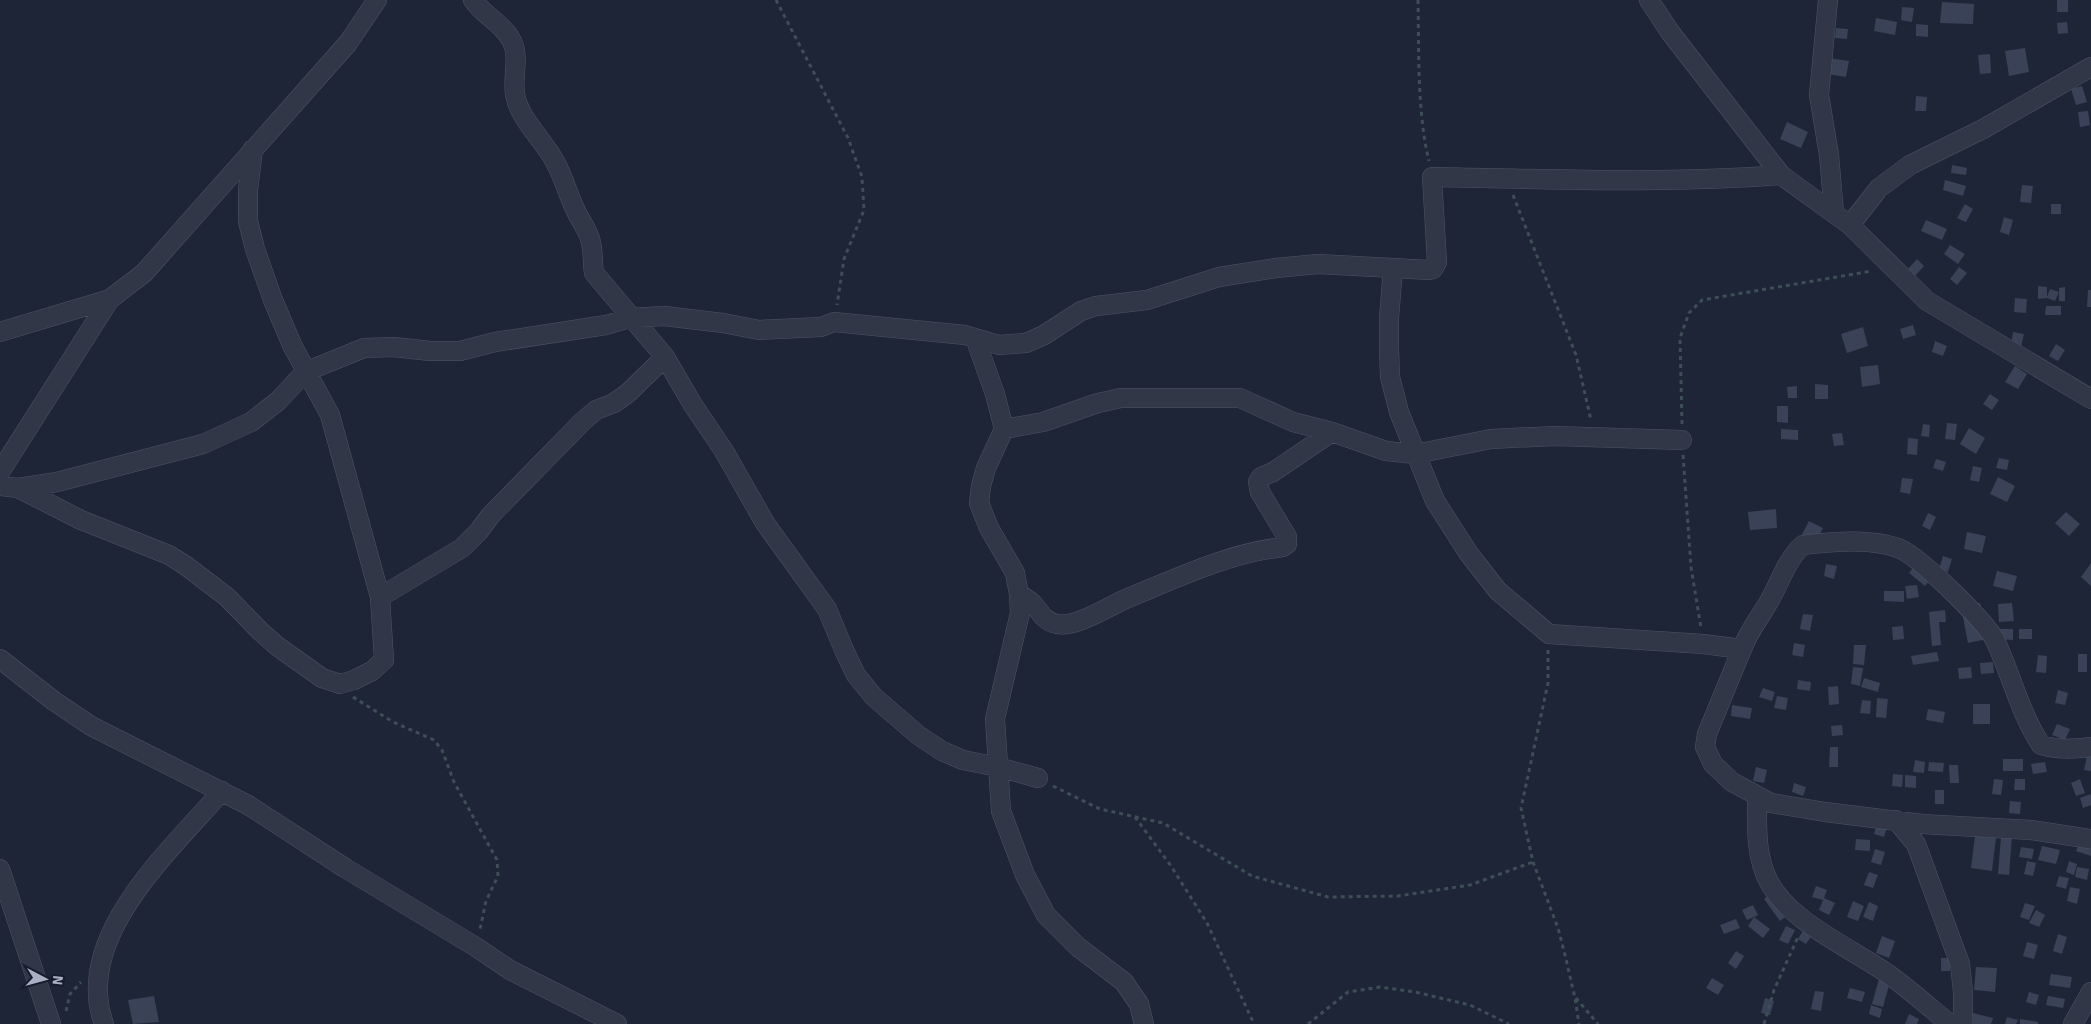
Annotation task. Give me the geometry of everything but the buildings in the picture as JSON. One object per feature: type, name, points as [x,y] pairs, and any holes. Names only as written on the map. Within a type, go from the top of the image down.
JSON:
[{"type":"street","points":[[0,472],[110,299],[144,273],[348,43],[377,0]]},
{"type":"street","points":[[473,0],[484,12],[501,25],[511,39],[514,47],[515,94],[519,106],[553,158],[575,210],[590,238],[593,251],[594,273],[665,358],[724,451],[765,523],[827,608],[856,675],[874,697],[918,735],[942,752],[963,760],[1038,778]]},
{"type":"street","points":[[1649,0],[1670,32],[1781,175],[1850,225],[1927,301],[2091,400]]},
{"type":"street","points":[[1828,0],[1820,95],[1829,155],[1834,213]]},
{"type":"street","points":[[1850,225],[1879,188],[1910,165],[1983,129],[2091,67]]},
{"type":"street","points":[[9,487],[81,520],[169,555],[228,597],[260,632],[322,678],[340,684],[372,671],[384,660],[380,598],[330,415],[305,372],[273,300],[252,240],[248,222],[248,190],[253,149]]},
{"type":"street","points":[[9,487],[57,482],[203,444],[251,422],[278,401],[305,372],[364,348],[460,350],[495,342],[606,325],[630,318],[664,316],[723,323],[759,330],[821,327],[834,322],[954,333],[999,345],[1026,343],[1044,335],[1081,311],[1096,306],[1147,300],[1219,277],[1318,264],[1429,270],[1436,265],[1432,177],[1723,179],[1781,175]]},
{"type":"street","points":[[1393,268],[1389,318],[1390,377],[1398,412],[1435,501],[1469,554],[1498,591],[1549,634],[1703,644],[1742,649]]},
{"type":"street","points":[[0,332],[110,299]]},
{"type":"street","points":[[975,338],[995,394],[1004,429],[986,468],[979,503],[989,528],[1015,573],[1019,594],[1020,613],[995,719],[1001,811],[1025,875],[1046,915],[1078,947],[1124,982],[1139,1004],[1144,1024]]},
{"type":"street","points":[[380,598],[462,548],[479,531],[490,516],[582,422],[596,410],[614,403],[628,393],[665,358]]},
{"type":"street","points":[[1004,429],[1043,422],[1120,398],[1240,398],[1293,422],[1332,432],[1386,451],[1415,454],[1491,439],[1594,436],[1682,440]]},
{"type":"street","points":[[1019,594],[1033,604],[1043,617],[1055,624],[1071,624],[1216,563],[1241,555],[1283,547],[1288,544],[1288,537],[1260,492],[1258,482],[1260,478],[1273,472],[1332,432]]},
{"type":"street","points":[[2091,747],[2060,749],[2040,745],[2027,720],[1994,638],[1950,588],[1900,549],[1878,543],[1839,542],[1803,545],[1786,567],[1772,597],[1748,634],[1708,734],[1705,747],[1714,764],[1732,782],[1757,796],[1780,805],[1922,824],[2031,830],[2091,838]]},
{"type":"street","points":[[0,659],[66,710],[92,726],[222,791],[261,813],[345,868],[476,947],[510,970],[617,1024]]},
{"type":"street","points":[[104,1024],[97,989],[102,959],[112,933],[136,890],[222,791]]},
{"type":"street","points":[[1757,796],[1759,851],[1768,880],[1776,893],[1805,920],[1887,973],[1950,1024]]},
{"type":"street","points":[[1896,820],[1916,844],[1960,964],[1963,992],[1963,1024]]},
{"type":"street","points":[[0,869],[58,1020]]},
{"type":"street","points":[[2073,1024],[2091,992]]},
{"type":"path","points":[[776,0],[848,138],[862,177],[864,210],[844,259],[834,322]]},
{"type":"path","points":[[1418,0],[1419,61],[1424,135],[1432,177]]},
{"type":"path","points":[[1506,178],[1576,355],[1594,436]]},
{"type":"path","points":[[1703,644],[1691,567],[1682,440],[1680,338],[1689,313],[1702,300],[1892,267]]},
{"type":"path","points":[[1549,634],[1548,683],[1521,808],[1533,862],[1558,928],[1576,998],[1579,1024]]},
{"type":"path","points":[[340,684],[357,701],[393,722],[434,740],[442,750],[454,782],[497,860],[498,876],[486,901],[476,947]]},
{"type":"path","points":[[1038,778],[1100,809],[1163,823],[1252,876],[1328,897],[1398,896],[1470,885],[1533,862]]},
{"type":"path","points":[[1135,816],[1171,866],[1207,923],[1254,1024]]},
{"type":"path","points":[[1764,1024],[1774,990],[1805,920]]},
{"type":"path","points":[[58,1020],[70,994],[83,980]]},
{"type":"path","points":[[1308,1024],[1348,992],[1380,987],[1415,992],[1470,1005],[1509,1024]]},
{"type":"path","points":[[1576,998],[1598,1024]]}]
